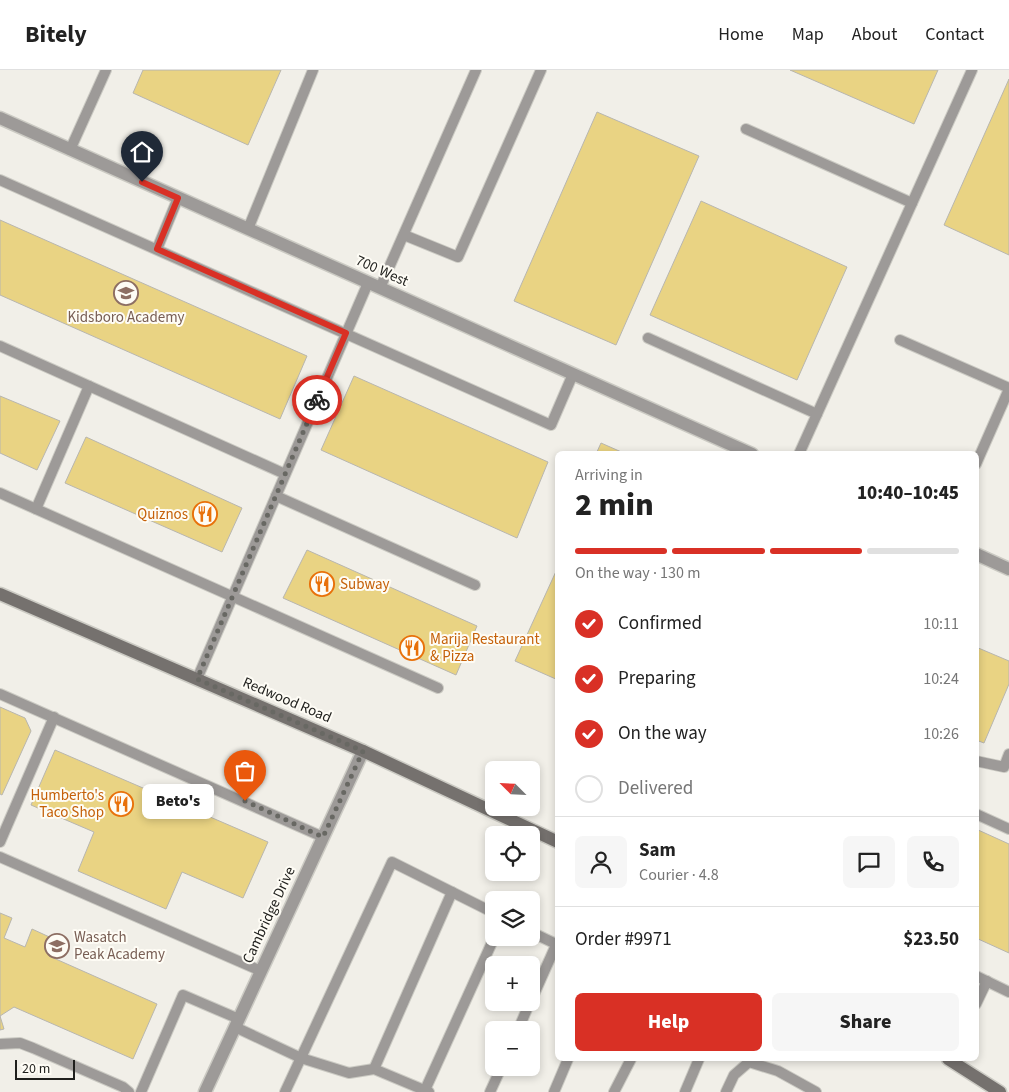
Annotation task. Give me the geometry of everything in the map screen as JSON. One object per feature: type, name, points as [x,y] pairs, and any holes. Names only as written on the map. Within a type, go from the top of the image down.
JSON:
[{"type":"main road","name":"Redwood Road","points":[[0,594],[363,751],[555,841]]},
{"type":"main road","points":[[953,1061],[1000,1092]]},
{"type":"street","name":"700 West","points":[[0,118],[745,451]]},
{"type":"street","points":[[979,555],[1009,569]]},
{"type":"street","name":"Cambridge Drive","points":[[205,1092],[363,751]]},
{"type":"lane","points":[[70,150],[106,70]]},
{"type":"lane","points":[[248,229],[312,70]]},
{"type":"lane","points":[[380,288],[476,70]]},
{"type":"lane","points":[[404,235],[458,258],[540,70]]},
{"type":"lane","points":[[800,451],[972,70]]},
{"type":"lane","points":[[746,129],[912,203]]},
{"type":"lane","points":[[0,180],[551,425],[573,374]]},
{"type":"lane","points":[[157,249],[178,198]]},
{"type":"lane","points":[[197,679],[368,282]]},
{"type":"lane","points":[[648,338],[817,414]]},
{"type":"lane","points":[[900,340],[1009,388],[979,457]]},
{"type":"lane","points":[[0,346],[285,474]]},
{"type":"lane","points":[[36,509],[88,386]]},
{"type":"lane","points":[[0,493],[438,688]]},
{"type":"lane","points":[[276,496],[475,584]]},
{"type":"lane","points":[[0,694],[323,837]]},
{"type":"lane","points":[[0,842],[54,718]]},
{"type":"lane","points":[[979,762],[1004,767],[1009,754]]},
{"type":"lane","points":[[979,815],[1009,829]]},
{"type":"lane","points":[[0,857],[261,971]]},
{"type":"lane","points":[[285,1092],[392,862],[485,908]]},
{"type":"lane","points":[[374,1069],[452,892]]},
{"type":"lane","points":[[540,936],[555,944]]},
{"type":"lane","points":[[141,1092],[183,995],[301,1058],[348,1073],[374,1069],[427,1091],[490,946]]},
{"type":"lane","points":[[540,982],[555,949]]},
{"type":"lane","points":[[979,978],[1009,992]]},
{"type":"lane","points":[[979,998],[987,982]]},
{"type":"lane","points":[[0,1044],[20,1044],[33,1048],[123,1087],[129,1092]]},
{"type":"lane","points":[[554,1092],[567,1061]]},
{"type":"lane","points":[[614,1092],[630,1061]]},
{"type":"lane","points":[[685,1092],[698,1061]]},
{"type":"lane","points":[[726,1092],[734,1075],[750,1062],[778,1071],[816,1092]]},
{"type":"lane","points":[[490,1092],[497,1076]]},
{"type":"building","points":[[143,70],[281,70],[248,145],[133,93]]},
{"type":"building","points":[[790,70],[938,70],[914,124]]},
{"type":"building","points":[[1009,79],[1009,255],[944,225]]},
{"type":"building","points":[[597,112],[699,156],[616,345],[514,301]]},
{"type":"building","points":[[701,201],[847,267],[797,380],[650,315]]},
{"type":"building","points":[[0,220],[307,356],[280,419],[0,295]]},
{"type":"building","points":[[354,376],[548,462],[517,538],[321,450]]},
{"type":"building","points":[[0,396],[60,421],[37,470],[0,453]]},
{"type":"building","points":[[86,437],[242,508],[222,552],[65,483]]},
{"type":"building","points":[[601,443],[619,451],[597,451]]},
{"type":"building","points":[[307,550],[477,626],[456,675],[283,598]]},
{"type":"building","points":[[555,574],[555,679],[515,661]]},
{"type":"building","points":[[979,648],[1009,661],[1009,684],[984,743],[979,741]]},
{"type":"building","points":[[0,707],[25,718],[31,731],[2,795],[0,794]]},
{"type":"building","points":[[55,750],[268,842],[243,898],[182,872],[166,909],[78,871],[94,832],[31,805]]},
{"type":"building","points":[[979,830],[1009,844],[1009,953],[979,939]]},
{"type":"building","points":[[0,913],[12,918],[4,938],[25,947],[32,929],[56,940],[49,956],[157,1004],[133,1059],[14,1007],[0,1016]]},
{"type":"building","points":[[0,1016],[4,1029],[0,1030]]},
{"type":"way so far","points":[[245,801],[323,837],[363,751],[197,679],[317,400]]},
{"type":"place","name":"Kidsboro Academy","points":[[126,293]]},
{"type":"place","name":"Quiznos","points":[[205,514]]},
{"type":"place","name":"Subway","points":[[322,584]]},
{"type":"place","name":"Marija Restaurant & Pizza","points":[[412,648]]},
{"type":"place","name":"Beto's","points":[[245,801]]},
{"type":"place","name":"Humberto's Taco Shop","points":[[121,804]]},
{"type":"place","name":"Wasatch Peak Academy","points":[[57,946]]},
{"type":"route","points":[[142,182],[178,198],[157,249],[346,333],[317,400]]}]
